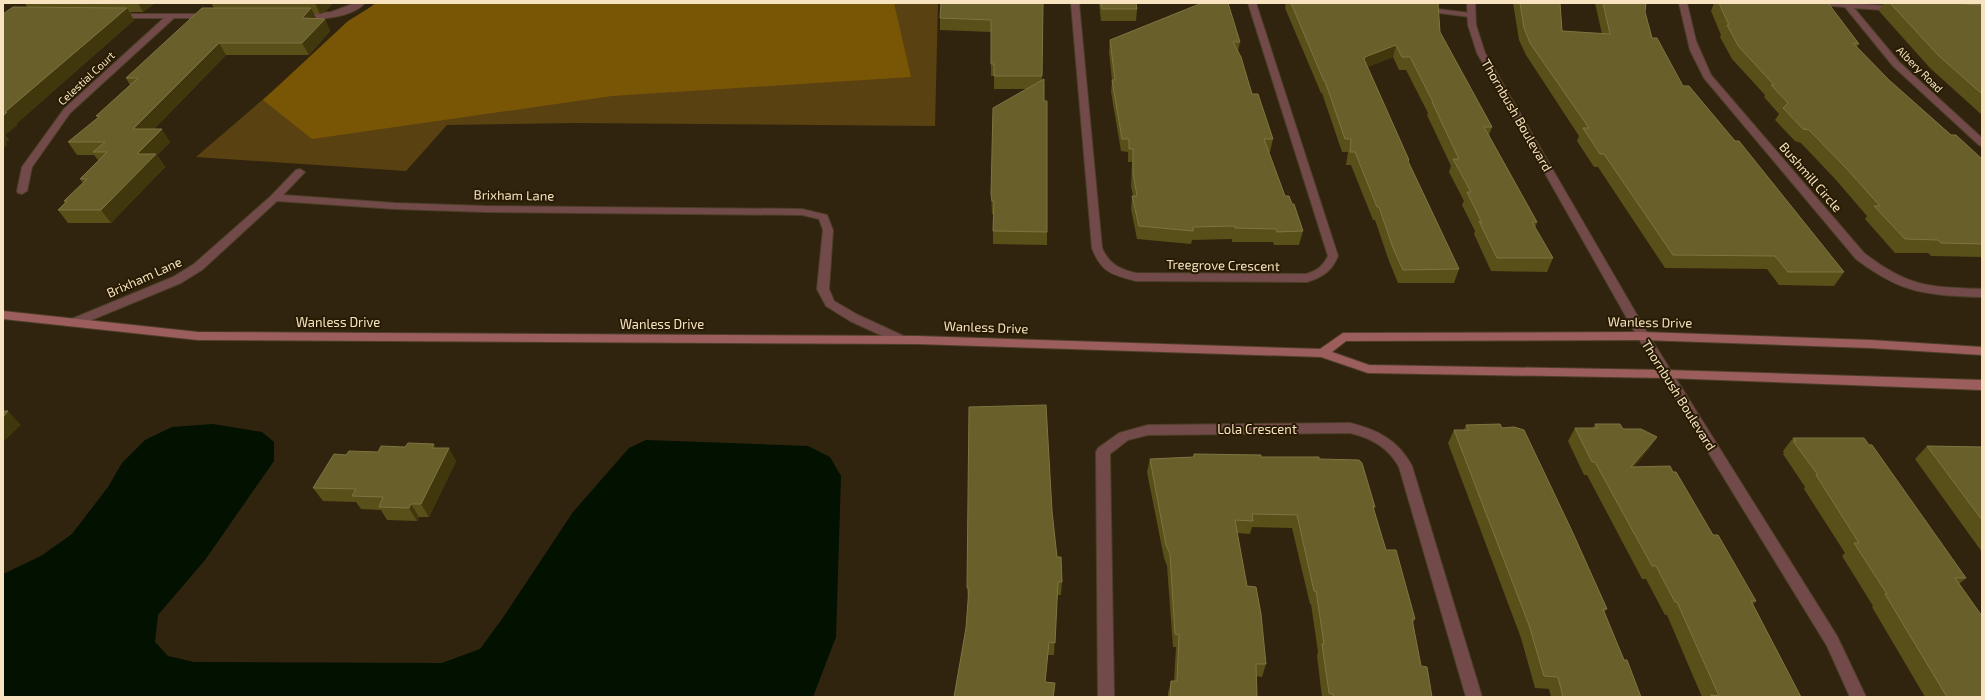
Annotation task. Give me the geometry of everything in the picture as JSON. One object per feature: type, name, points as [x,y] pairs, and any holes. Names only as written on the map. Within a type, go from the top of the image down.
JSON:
[{"type":"main road","name":"Wanless Drive","points":[[3,315],[198,336],[902,340],[1322,352],[1368,369],[1666,374],[1982,385]]},
{"type":"main road","name":"Wanless Drive","points":[[1322,352],[1343,337],[1643,336],[1870,344],[1982,351]]},
{"type":"street","points":[[293,17],[320,17],[336,15],[350,10],[361,3]]},
{"type":"street","name":"Treegrove Crescent","points":[[1075,3],[1097,248],[1102,262],[1116,272],[1136,277],[1307,278],[1318,274],[1328,267],[1333,256],[1252,3]]},
{"type":"street","name":"Thornbush Boulevard","points":[[1471,3],[1470,15],[1481,53],[1643,336],[1832,641],[1858,697]]},
{"type":"street","name":"Bushmill Circle","points":[[1683,3],[1689,36],[1697,60],[1707,76],[1860,256],[1879,271],[1897,282],[1925,291],[1982,293]]},
{"type":"street","points":[[1818,3],[1902,9]]},
{"type":"street","name":"Albery Road","points":[[1846,5],[1901,69],[1982,143]]},
{"type":"street","points":[[1415,8],[1470,15]]},
{"type":"street","points":[[108,16],[217,16]]},
{"type":"street","name":"Celestial Court","points":[[22,191],[27,168],[67,111],[172,16]]},
{"type":"street","points":[[275,198],[300,172]]},
{"type":"street","name":"Brixham Lane","points":[[73,322],[177,280],[198,267],[275,198],[395,206],[485,209],[802,212],[823,217],[828,230],[822,289],[830,303],[854,318],[902,340]]},
{"type":"street","name":"Lola Crescent","points":[[1106,697],[1103,452],[1115,441],[1130,433],[1148,430],[1350,428],[1378,436],[1390,444],[1400,455],[1405,466],[1474,697]]},
{"type":"shaded area","points":[[375,3],[938,3],[935,126],[577,123],[447,125],[406,171],[196,157]]},
{"type":"shaded area","points":[[377,3],[894,3],[911,77],[612,96],[312,139],[263,100],[348,21]]},
{"type":"shaded area","points":[[213,424],[262,432],[274,442],[274,461],[205,560],[158,615],[155,642],[168,656],[194,662],[442,663],[480,649],[502,619],[573,512],[629,448],[646,440],[808,446],[830,457],[841,476],[836,637],[813,697],[3,697],[3,574],[41,556],[72,534],[108,487],[122,463],[145,440],[172,427]]},
{"type":"building","points":[[941,3],[1043,3],[1042,76],[994,76],[994,64],[991,64],[991,20],[940,18]]},
{"type":"building","points":[[1101,3],[1136,3],[1137,9],[1102,9]]},
{"type":"building","points":[[1202,3],[1228,3],[1240,42],[1233,42],[1241,57],[1252,94],[1258,94],[1273,139],[1264,139],[1285,196],[1289,196],[1292,204],[1294,204],[1303,231],[1277,232],[1276,229],[1235,228],[1235,226],[1193,227],[1193,231],[1139,226],[1132,196],[1137,196],[1133,173],[1133,149],[1129,149],[1129,139],[1122,139],[1112,80],[1115,80],[1110,40]]},
{"type":"building","points":[[1291,3],[1438,3],[1440,32],[1492,127],[1484,127],[1537,222],[1532,222],[1553,258],[1497,258],[1467,192],[1471,192],[1453,159],[1459,159],[1433,102],[1410,57],[1402,57],[1396,45],[1365,57],[1364,59],[1409,160],[1408,161],[1459,269],[1403,270],[1393,248],[1379,207],[1377,207],[1355,152],[1350,152],[1351,139],[1345,139],[1325,81]]},
{"type":"building","points":[[1520,3],[1560,3],[1562,31],[1610,34],[1603,3],[1646,3],[1645,12],[1652,38],[1657,38],[1683,86],[1689,86],[1735,141],[1739,141],[1844,272],[1788,272],[1775,256],[1673,255],[1604,154],[1600,154],[1583,128],[1589,128],[1530,43],[1524,28]]},
{"type":"building","points":[[1719,3],[1828,3],[1859,44],[1853,43],[1889,80],[1951,135],[1956,135],[1982,159],[1982,244],[1941,243],[1938,240],[1905,239],[1874,206],[1880,206],[1845,167],[1809,130],[1803,129],[1783,108],[1788,103],[1771,85],[1774,85],[1739,47],[1727,25],[1729,25]]},
{"type":"building","points":[[1890,3],[1950,3],[1982,5],[1982,94],[1939,56]]},
{"type":"building","points":[[13,7],[127,8],[5,112],[7,112],[3,116],[3,14]]},
{"type":"building","points":[[202,8],[311,8],[302,18],[325,19],[302,43],[219,43],[133,129],[162,129],[137,154],[156,154],[101,210],[58,210],[67,201],[64,201],[87,179],[80,179],[107,152],[93,152],[105,142],[68,142],[100,116],[96,116],[138,78],[126,78]]},
{"type":"building","points":[[1044,79],[1044,101],[1047,101],[1047,232],[993,231],[994,201],[992,201],[991,194],[993,108]]},
{"type":"building","points":[[1046,405],[1052,511],[1057,557],[1061,557],[1062,582],[1058,582],[1055,643],[1049,642],[1045,682],[1055,683],[1053,697],[954,697],[966,628],[969,588],[967,588],[969,407]]},
{"type":"building","points":[[3,411],[8,411],[3,417]]},
{"type":"building","points":[[1500,424],[1502,428],[1514,427],[1524,430],[1607,609],[1603,609],[1624,660],[1627,660],[1641,697],[1563,697],[1558,677],[1544,676],[1529,625],[1454,430],[1469,430],[1466,425]]},
{"type":"building","points":[[1595,424],[1620,424],[1623,429],[1641,429],[1657,437],[1631,467],[1670,466],[1673,472],[1676,472],[1713,535],[1718,535],[1756,601],[1751,601],[1801,697],[1712,697],[1711,695],[1719,696],[1677,602],[1675,602],[1656,566],[1652,566],[1595,462],[1592,462],[1575,428],[1598,428]]},
{"type":"building","points":[[1793,438],[1864,438],[1869,445],[1872,445],[1966,578],[1955,578],[1982,616],[1982,697],[1947,697],[1885,594],[1887,594],[1854,543],[1859,543],[1816,475],[1818,475],[1793,441],[1796,441]]},
{"type":"building","points":[[408,443],[434,444],[432,448],[449,448],[421,504],[411,504],[409,508],[379,507],[383,497],[352,496],[356,489],[313,488],[334,454],[346,455],[349,451],[378,452],[381,446],[405,447]]},
{"type":"building","points":[[1927,446],[1982,447],[1982,520]]},
{"type":"building","points":[[1194,454],[1261,455],[1261,457],[1319,457],[1319,459],[1359,460],[1362,463],[1386,550],[1396,550],[1415,619],[1412,619],[1421,666],[1427,667],[1432,697],[1333,697],[1333,694],[1329,693],[1322,644],[1324,644],[1316,591],[1314,591],[1297,515],[1252,514],[1253,521],[1235,520],[1247,586],[1256,587],[1261,614],[1266,664],[1256,664],[1257,697],[1170,697],[1171,681],[1177,681],[1179,635],[1175,634],[1170,554],[1166,545],[1150,459],[1194,457]]}]
